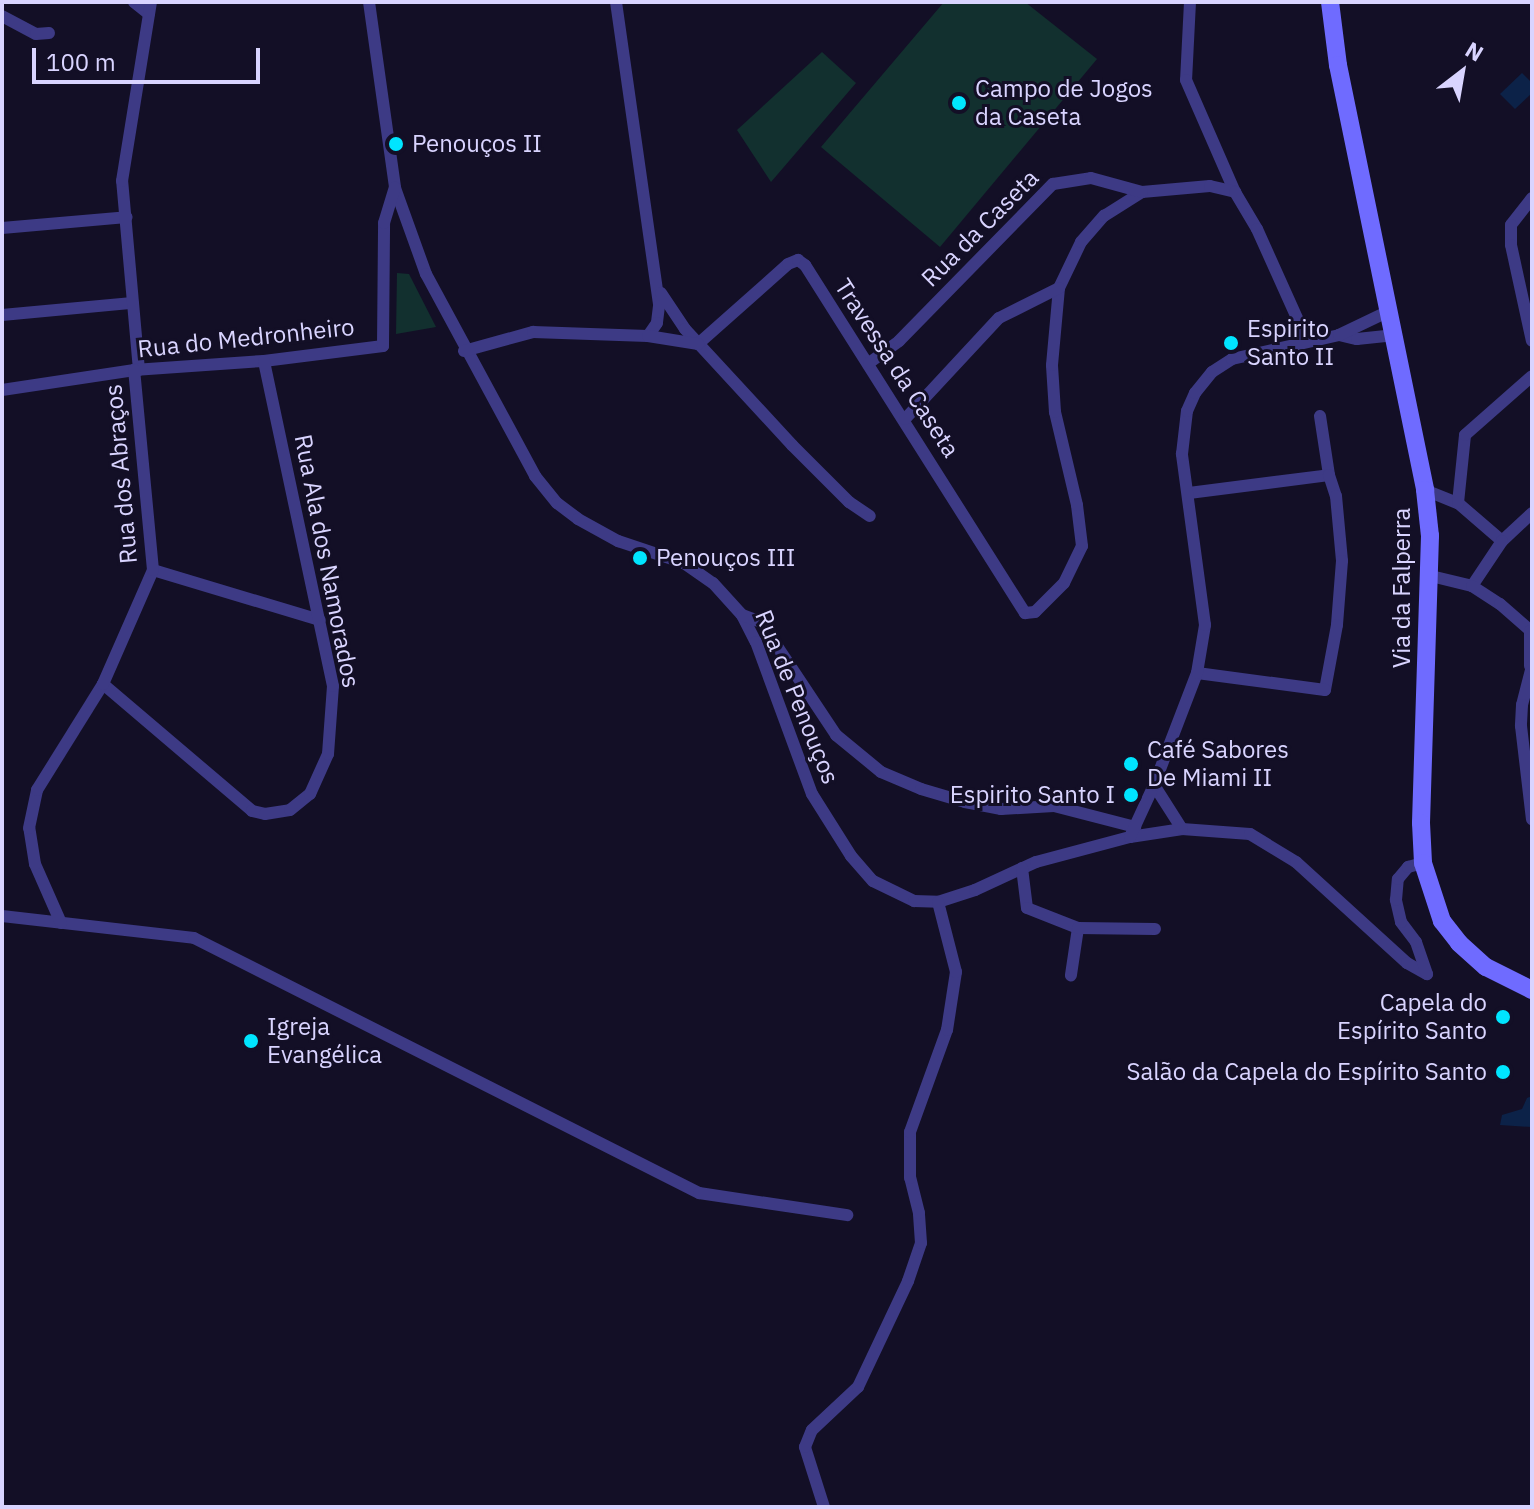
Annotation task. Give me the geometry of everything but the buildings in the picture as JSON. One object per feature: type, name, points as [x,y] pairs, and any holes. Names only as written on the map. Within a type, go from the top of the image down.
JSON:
[{"type":"main road","name":"Via da Falperra","points":[[1330,2],[1338,65],[1425,490],[1431,576],[1421,823],[1423,863],[1442,921],[1459,943],[1486,967],[1532,990]]},
{"type":"street","points":[[134,2],[150,8]]},
{"type":"street","name":"Rua de Penouços","points":[[369,2],[395,188],[426,274],[464,351],[535,476],[557,503],[618,541],[684,563],[713,583],[742,615],[756,642],[812,794],[851,856],[873,881],[891,893],[914,901],[938,902],[975,890],[1022,868],[1132,832],[1182,829],[1250,834],[1274,846],[1407,963],[1427,974],[1416,942],[1401,922],[1396,900],[1398,879],[1408,867],[1423,863]]},
{"type":"street","points":[[616,2],[659,306],[657,323],[648,336]]},
{"type":"street","points":[[1190,2],[1186,80],[1235,192],[1257,229],[1307,340]]},
{"type":"street","name":"Rua dos Abraços","points":[[61,923],[35,864],[29,828],[37,790],[103,684],[153,570],[122,181],[150,8]]},
{"type":"street","points":[[2,16],[36,34],[49,33]]},
{"type":"street","name":"Rua da Caseta","points":[[869,363],[899,341],[1053,184],[1091,178],[1142,192]]},
{"type":"street","points":[[905,419],[999,318],[1059,288],[1081,242],[1104,216],[1142,192],[1210,186],[1235,192]]},
{"type":"street","name":"Rua do Medronheiro","points":[[2,390],[137,370],[264,361],[383,346],[384,223],[395,188]]},
{"type":"street","points":[[1532,198],[1511,225],[1511,245],[1532,341]]},
{"type":"street","points":[[2,228],[127,217]]},
{"type":"street","name":"Travessa da Caseta","points":[[698,344],[788,264],[798,260],[805,265],[1025,613],[1035,612],[1064,583],[1082,546],[1077,505],[1055,412],[1052,365],[1059,288]]},
{"type":"street","points":[[656,283],[668,306],[698,344],[849,502],[870,516]]},
{"type":"street","points":[[2,315],[132,303]]},
{"type":"street","points":[[1339,335],[1389,311]]},
{"type":"street","points":[[464,351],[533,332],[648,336],[698,344]]},
{"type":"street","points":[[742,615],[761,622],[836,735],[881,772],[921,789],[965,802],[1001,809],[1054,806],[1132,832],[1154,785],[1197,673],[1205,625],[1182,454],[1187,411],[1195,393],[1212,372],[1232,359],[1339,335],[1370,339],[1393,335]]},
{"type":"street","name":"Rua Ala dos Namorados","points":[[103,684],[252,811],[265,814],[290,810],[310,794],[328,754],[333,686],[264,361]]},
{"type":"street","points":[[1458,503],[1465,435],[1532,376]]},
{"type":"street","points":[[1197,673],[1325,690],[1337,625],[1342,561],[1336,496],[1329,475],[1320,416]]},
{"type":"street","points":[[1189,493],[1329,475]]},
{"type":"street","points":[[1425,490],[1458,503],[1502,541]]},
{"type":"street","points":[[1472,586],[1502,541],[1532,513]]},
{"type":"street","points":[[153,570],[320,620]]},
{"type":"street","points":[[1431,576],[1472,586],[1500,604],[1531,632],[1527,708],[1532,819]]},
{"type":"street","points":[[1154,785],[1182,829]]},
{"type":"street","points":[[1022,868],[1027,908],[1078,928],[1155,929]]},
{"type":"street","points":[[824,1507],[805,1447],[812,1430],[858,1387],[908,1281],[921,1243],[919,1213],[910,1178],[910,1132],[947,1030],[956,972],[938,902]]},
{"type":"street","points":[[2,916],[194,938],[699,1193],[847,1215]]},
{"type":"street","points":[[1071,975],[1078,928]]},
{"type":"green space","name":"Campo de Jogos da Caseta","points":[[944,2],[1025,2],[1097,59],[940,247],[821,147]]},
{"type":"green space","points":[[822,52],[856,83],[771,182],[737,130]]},
{"type":"green space","points":[[397,273],[409,274],[436,327],[396,334]]},
{"type":"water","points":[[1522,73],[1532,83],[1532,93],[1515,109],[1500,94]]},
{"type":"water","points":[[1532,1096],[1532,1127],[1500,1125],[1502,1115],[1522,1109],[1527,1098]]},
{"type":"place","name":"Campo de Jogos da Caseta","points":[[959,103]]},
{"type":"place","name":"Penouços II","points":[[396,144]]},
{"type":"place","name":"Espirito Santo II","points":[[1231,343]]},
{"type":"place","name":"Penouços III","points":[[640,558]]},
{"type":"place","name":"Café Sabores De Miami II","points":[[1131,764]]},
{"type":"place","name":"Espirito Santo I","points":[[1131,795]]},
{"type":"place","name":"Capela do Espírito Santo","points":[[1503,1017]]},
{"type":"place","name":"Igreja Evangélica","points":[[251,1041]]},
{"type":"place","name":"Salão da Capela do Espírito Santo","points":[[1503,1072]]}]
